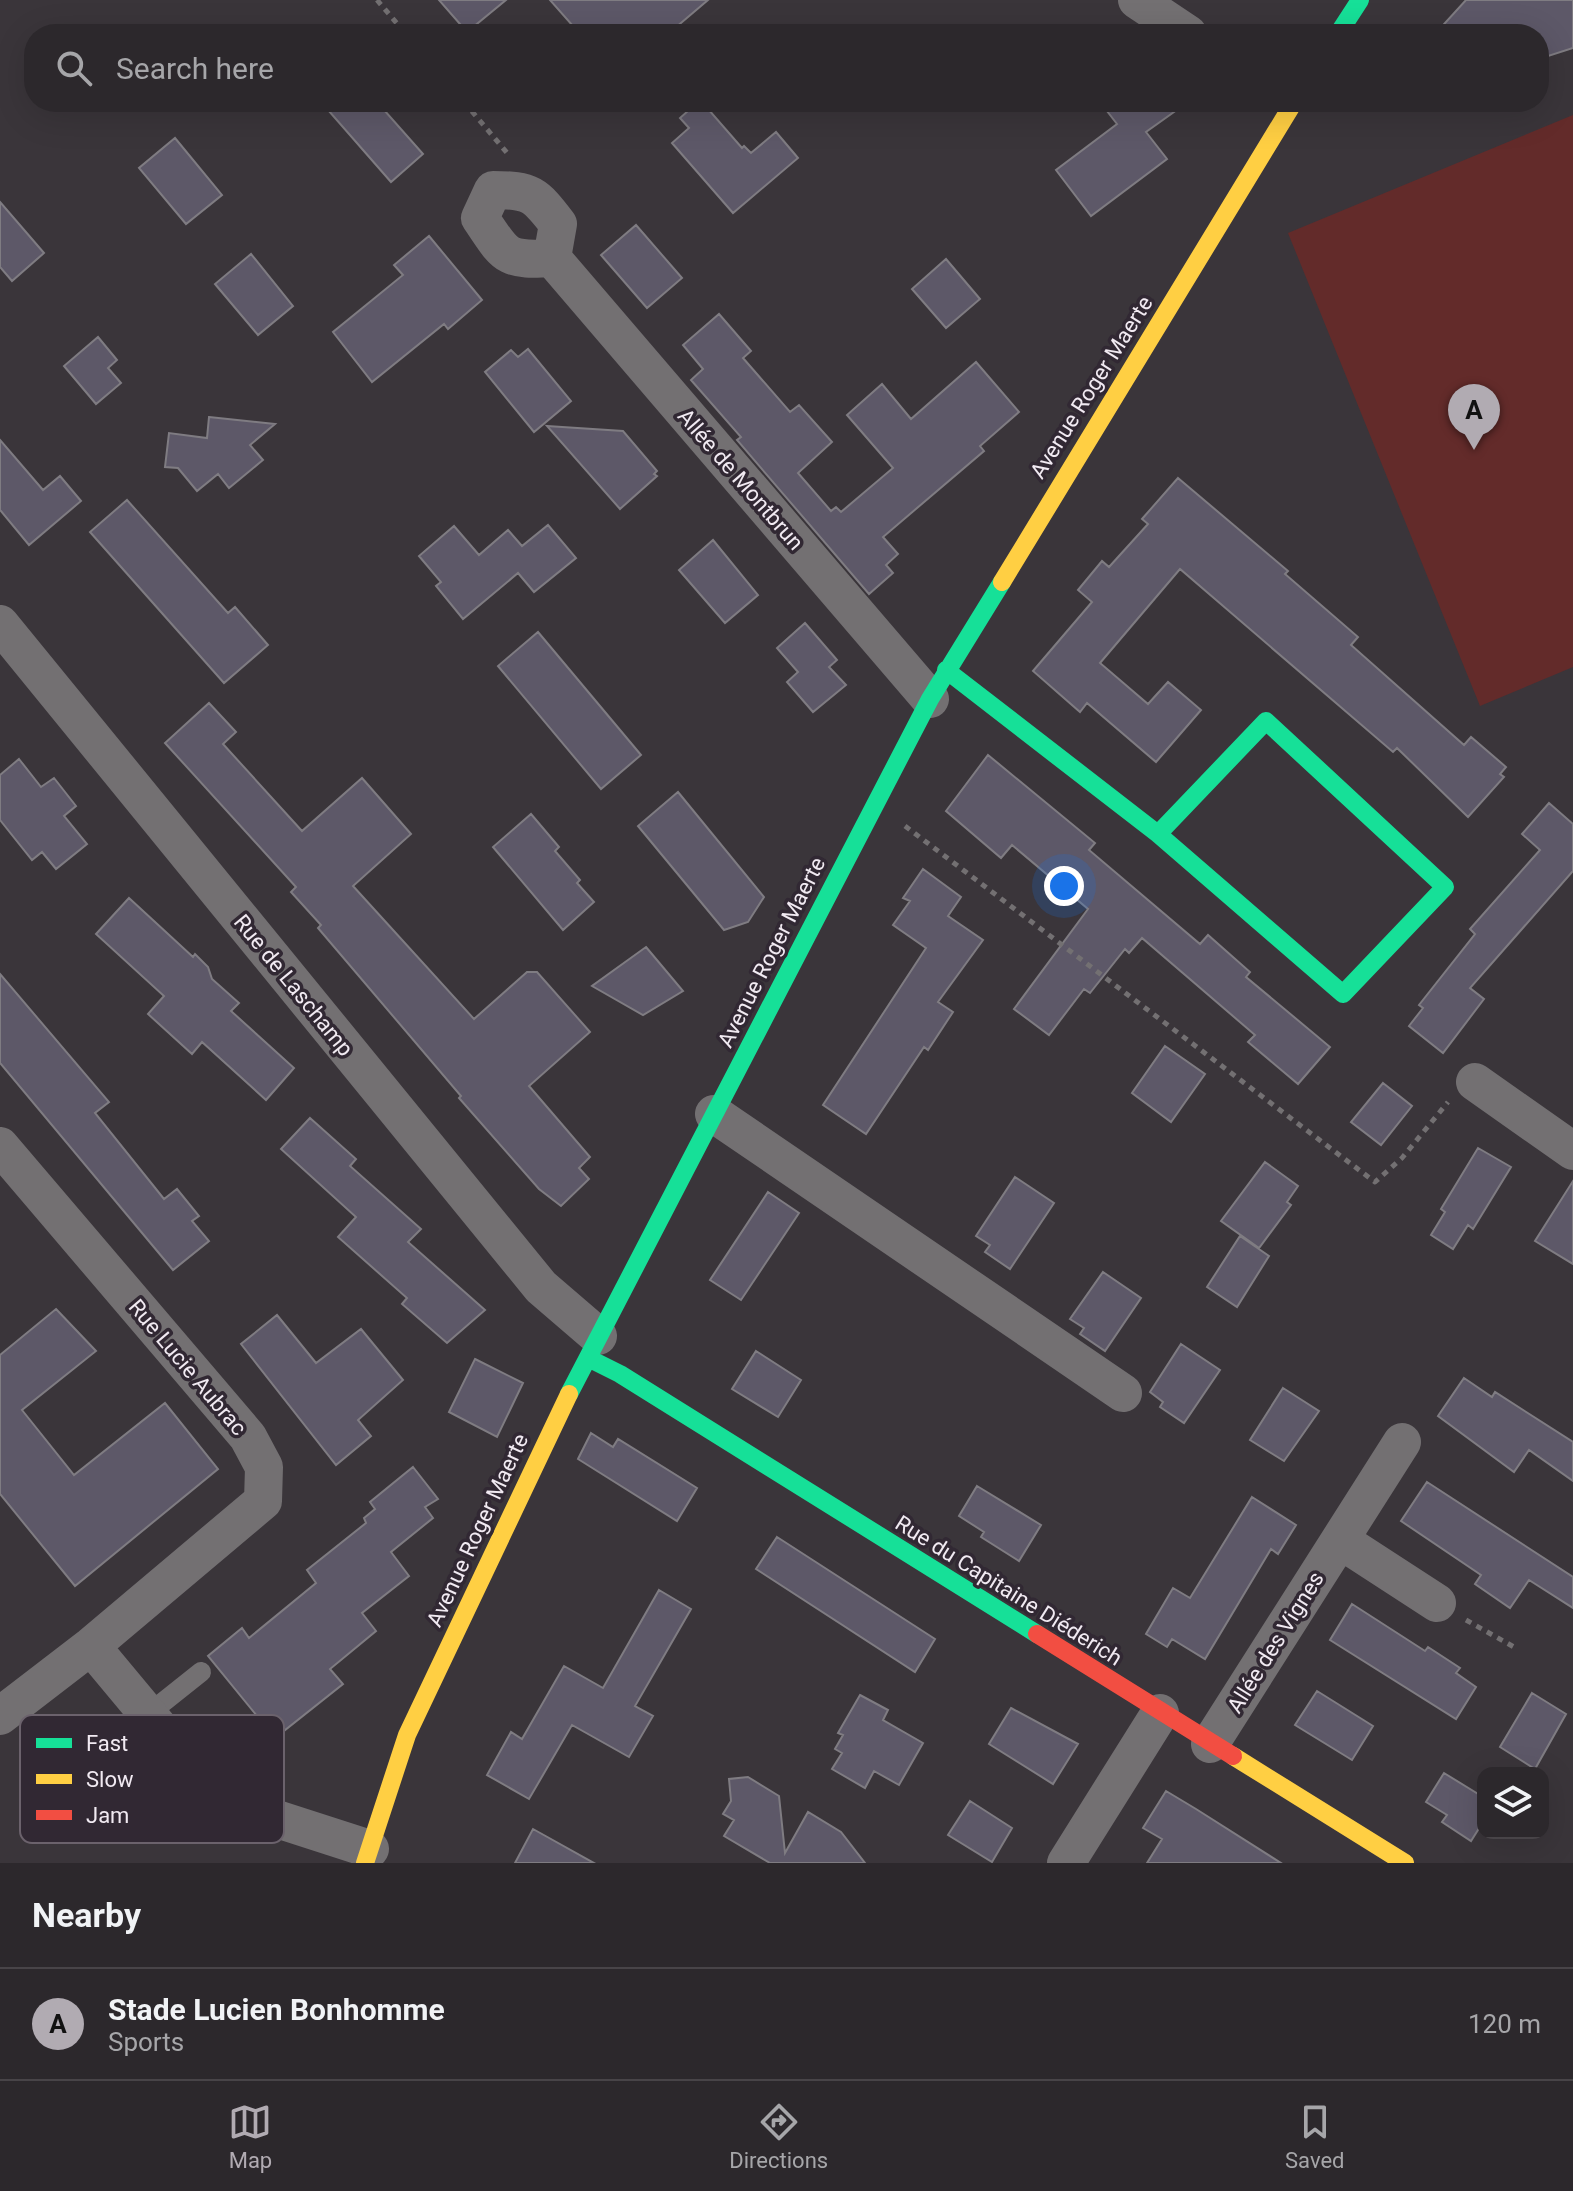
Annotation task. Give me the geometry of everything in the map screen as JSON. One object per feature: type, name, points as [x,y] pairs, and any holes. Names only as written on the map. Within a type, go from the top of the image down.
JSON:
[{"type":"street","points":[[1137,0],[1173,24]]},
{"type":"street","points":[[1344,24],[1360,0]]},
{"type":"street","name":"Avenue Roger Maerte","points":[[368,1856],[407,1735],[593,1347],[938,684],[1288,112]]},
{"type":"street","points":[[493,190],[525,190],[539,200],[558,224],[552,258],[520,260],[503,252],[480,218],[493,190]]},
{"type":"street","name":"Allée de Montbrun","points":[[552,258],[938,684]]},
{"type":"street","name":"Rue de Laschamp","points":[[0,624],[593,1347]]},
{"type":"street","points":[[938,684],[1158,834],[1343,994],[1445,887],[1266,721],[1158,834]]},
{"type":"street","points":[[1475,1082],[1573,1151]]},
{"type":"street","points":[[714,1114],[1123,1393]]},
{"type":"street","name":"Rue Lucie Aubrac","points":[[0,1146],[248,1437],[264,1467],[263,1501],[91,1646],[0,1716]]},
{"type":"street","name":"Rue du Capitaine Diéderich","points":[[593,1347],[620,1374],[1392,1860]]},
{"type":"street","name":"Allée des Vignes","points":[[1210,1744],[1402,1442]]},
{"type":"street","points":[[1340,1540],[1437,1603]]},
{"type":"street","points":[[91,1646],[147,1715]]},
{"type":"street","points":[[1066,1863],[1160,1713]]},
{"type":"street","points":[[284,1824],[368,1856]]},
{"type":"lane","points":[[147,1715],[201,1672]]},
{"type":"path","points":[[377,0],[397,24]]},
{"type":"path","points":[[472,112],[515,162],[525,190]]},
{"type":"path","points":[[876,804],[1375,1182],[1402,1158],[1450,1099],[1475,1082]]},
{"type":"path","points":[[1437,1603],[1514,1647]]},
{"type":"shaded area","points":[[1573,115],[1573,667],[1480,706],[1288,233]]},
{"type":"building","points":[[439,0],[506,0],[477,24],[460,24]]},
{"type":"building","points":[[550,0],[708,0],[680,24],[571,24]]},
{"type":"building","points":[[1466,0],[1573,0],[1573,48],[1549,56],[1549,24],[1444,24]]},
{"type":"building","points":[[330,112],[386,112],[423,154],[391,182]]},
{"type":"building","points":[[687,112],[711,112],[742,148],[744,146],[751,153],[776,132],[798,158],[733,213],[672,143],[689,128],[680,118]]},
{"type":"building","points":[[1108,112],[1174,112],[1146,132],[1167,159],[1091,216],[1056,170],[1117,124]]},
{"type":"building","points":[[175,138],[222,195],[186,224],[139,168]]},
{"type":"building","points":[[0,202],[44,253],[12,281],[0,267]]},
{"type":"building","points":[[636,225],[682,278],[647,308],[601,255]]},
{"type":"building","points":[[429,236],[482,300],[448,329],[444,324],[372,382],[333,332],[403,275],[394,265]]},
{"type":"building","points":[[251,254],[293,306],[258,335],[215,284]]},
{"type":"building","points":[[946,259],[980,299],[946,328],[912,289]]},
{"type":"building","points":[[719,314],[751,351],[743,358],[790,412],[799,405],[832,442],[798,473],[831,511],[836,507],[841,512],[893,468],[847,415],[882,384],[911,419],[976,362],[1019,412],[980,446],[984,451],[883,537],[898,554],[886,565],[893,573],[869,594],[737,440],[741,437],[691,380],[703,369],[683,345]]},
{"type":"building","points":[[98,337],[117,360],[108,368],[121,383],[96,404],[64,366]]},
{"type":"building","points":[[528,349],[571,401],[534,432],[485,372],[511,350],[518,357]]},
{"type":"building","points":[[209,417],[275,424],[250,445],[263,460],[229,488],[218,474],[197,491],[178,468],[165,467],[169,433],[207,438]]},
{"type":"building","points":[[547,426],[623,431],[657,471],[654,474],[657,476],[620,509]]},
{"type":"building","points":[[0,440],[43,490],[60,476],[81,501],[29,545],[0,510]]},
{"type":"building","points":[[1178,478],[1288,571],[1285,574],[1358,637],[1351,645],[1464,745],[1471,737],[1506,767],[1500,774],[1504,777],[1468,817],[1397,748],[1393,752],[1180,569],[1100,663],[1148,704],[1168,682],[1201,710],[1156,762],[1087,703],[1080,712],[1033,671],[1092,602],[1078,590],[1102,561],[1109,567],[1148,524],[1142,519]]},
{"type":"building","points":[[127,500],[228,613],[235,607],[268,645],[224,683],[90,532]]},
{"type":"building","points":[[548,525],[576,558],[534,592],[518,573],[463,619],[436,586],[441,582],[419,556],[454,526],[479,555],[508,530],[522,546]]},
{"type":"building","points":[[713,540],[758,595],[725,623],[679,570]]},
{"type":"building","points":[[805,623],[837,660],[829,667],[846,685],[813,712],[787,682],[798,672],[777,648]]},
{"type":"building","points":[[538,632],[641,755],[601,789],[498,666]]},
{"type":"building","points":[[209,703],[236,732],[223,744],[302,831],[362,778],[411,834],[353,886],[474,1019],[527,972],[537,972],[590,1032],[529,1086],[590,1157],[579,1168],[589,1179],[561,1206],[539,1189],[459,1098],[461,1096],[318,928],[321,925],[291,892],[296,887],[165,743]]},
{"type":"building","points":[[988,755],[1095,843],[1089,850],[1200,944],[1208,935],[1250,972],[1246,977],[1330,1047],[1298,1084],[1248,1042],[1255,1035],[1142,938],[1129,953],[1125,949],[1090,993],[1084,989],[1049,1035],[1014,1009],[1088,909],[1012,845],[1001,858],[946,811]]},
{"type":"building","points":[[19,759],[41,787],[54,778],[76,806],[64,816],[87,844],[56,869],[42,852],[32,860],[0,820],[0,775]]},
{"type":"building","points":[[678,792],[764,897],[748,922],[724,930],[638,826]]},
{"type":"building","points":[[1549,803],[1573,824],[1573,871],[1470,988],[1484,999],[1443,1053],[1409,1026],[1423,1008],[1419,1005],[1475,934],[1470,929],[1540,850],[1522,834]]},
{"type":"building","points":[[531,814],[559,847],[555,851],[594,902],[563,930],[493,847]]},
{"type":"building","points":[[923,869],[961,897],[948,916],[983,940],[938,1002],[953,1012],[928,1050],[924,1047],[866,1134],[823,1105],[926,948],[893,925],[910,901],[903,898]]},
{"type":"building","points":[[129,898],[208,967],[212,979],[239,1003],[231,1011],[294,1068],[266,1100],[202,1042],[192,1054],[148,1014],[164,996],[96,934]]},
{"type":"building","points":[[646,947],[683,991],[643,1015],[592,986]]},
{"type":"building","points":[[0,974],[109,1102],[95,1113],[164,1199],[177,1189],[199,1216],[192,1221],[209,1241],[173,1270],[0,1063]]},
{"type":"building","points":[[1165,1046],[1205,1074],[1171,1122],[1132,1093]]},
{"type":"building","points":[[1383,1083],[1412,1106],[1381,1145],[1351,1122]]},
{"type":"building","points":[[310,1118],[356,1159],[350,1166],[421,1229],[408,1242],[485,1310],[447,1343],[402,1304],[407,1298],[338,1237],[356,1217],[281,1149]]},
{"type":"building","points":[[1478,1148],[1511,1167],[1473,1229],[1468,1225],[1453,1249],[1431,1235],[1445,1212],[1441,1209]]},
{"type":"building","points":[[1265,1162],[1298,1186],[1287,1202],[1291,1205],[1259,1248],[1221,1221]]},
{"type":"building","points":[[1015,1177],[1054,1203],[1010,1269],[985,1252],[990,1245],[976,1236]]},
{"type":"building","points":[[1573,1181],[1573,1264],[1535,1241]]},
{"type":"building","points":[[768,1192],[799,1213],[741,1300],[710,1280]]},
{"type":"building","points":[[1240,1236],[1269,1256],[1237,1307],[1207,1287]]},
{"type":"building","points":[[1103,1272],[1141,1298],[1105,1351],[1080,1334],[1084,1328],[1070,1319]]},
{"type":"building","points":[[56,1309],[96,1351],[22,1410],[74,1475],[165,1403],[218,1469],[75,1586],[0,1494],[0,1355]]},
{"type":"building","points":[[277,1315],[316,1363],[361,1329],[403,1380],[358,1420],[371,1436],[336,1465],[241,1344]]},
{"type":"building","points":[[1181,1344],[1220,1370],[1184,1423],[1160,1407],[1163,1402],[1150,1392]]},
{"type":"building","points":[[756,1351],[801,1380],[778,1417],[732,1389]]},
{"type":"building","points":[[475,1359],[523,1383],[497,1437],[449,1412]]},
{"type":"building","points":[[1464,1378],[1492,1397],[1495,1392],[1573,1442],[1573,1481],[1529,1450],[1514,1472],[1438,1416]]},
{"type":"building","points":[[1283,1388],[1319,1411],[1284,1461],[1250,1440]]},
{"type":"building","points":[[591,1433],[613,1447],[618,1439],[697,1488],[677,1521],[578,1459]]},
{"type":"building","points":[[413,1467],[438,1499],[425,1507],[433,1518],[391,1552],[409,1576],[362,1613],[376,1631],[330,1669],[343,1684],[284,1731],[284,1715],[256,1715],[208,1656],[242,1628],[249,1638],[316,1583],[307,1570],[366,1523],[364,1518],[375,1509],[370,1502]]},
{"type":"building","points":[[1427,1482],[1573,1577],[1573,1608],[1529,1580],[1510,1608],[1475,1584],[1481,1575],[1401,1521]]},
{"type":"building","points":[[977,1486],[1041,1525],[1019,1561],[981,1537],[984,1532],[959,1516]]},
{"type":"building","points":[[1252,1497],[1296,1525],[1278,1554],[1271,1549],[1205,1659],[1172,1639],[1167,1647],[1146,1634],[1173,1588],[1190,1598]]},
{"type":"building","points":[[777,1537],[935,1639],[915,1672],[756,1569]]},
{"type":"building","points":[[659,1590],[691,1609],[635,1706],[653,1716],[629,1757],[572,1725],[529,1799],[487,1775],[511,1732],[522,1739],[564,1666],[603,1688]]},
{"type":"building","points":[[1352,1604],[1425,1651],[1428,1647],[1460,1668],[1456,1673],[1476,1687],[1456,1719],[1330,1640]]},
{"type":"building","points":[[1317,1691],[1373,1726],[1352,1760],[1295,1725]]},
{"type":"building","points":[[1532,1693],[1566,1714],[1536,1767],[1500,1747]]},
{"type":"building","points":[[860,1695],[888,1710],[883,1720],[923,1743],[899,1785],[874,1771],[865,1788],[832,1769],[842,1753],[835,1749],[843,1735],[838,1733]]},
{"type":"building","points":[[1011,1708],[1078,1744],[1053,1784],[989,1744]]},
{"type":"building","points":[[1444,1773],[1477,1793],[1477,1832],[1471,1841],[1442,1822],[1447,1815],[1426,1802]]},
{"type":"building","points":[[748,1777],[779,1796],[785,1853],[808,1812],[841,1832],[865,1863],[770,1863],[724,1836],[734,1820],[723,1814],[731,1801],[729,1779]]},
{"type":"building","points":[[1166,1791],[1281,1863],[1147,1863],[1162,1839],[1143,1828]]},
{"type":"building","points":[[970,1801],[1012,1828],[992,1862],[948,1835]]},
{"type":"building","points":[[533,1829],[594,1863],[515,1863]]},
{"type":"traffic: fast","points":[[1344,24],[1360,0]]},
{"type":"traffic: fast","points":[[569,1394],[930,699],[1002,582]]},
{"type":"traffic: fast","points":[[946,670],[1158,834],[1343,994],[1445,887],[1266,721],[1158,834]]},
{"type":"traffic: fast","points":[[588,1358],[620,1374],[1037,1634]]},
{"type":"traffic: slow","points":[[1002,582],[1288,112]]},
{"type":"traffic: slow","points":[[365,1863],[407,1735],[569,1394]]},
{"type":"traffic: slow","points":[[1233,1756],[1405,1863]]},
{"type":"traffic: jam","points":[[1037,1634],[1233,1756]]},
{"type":"place","name":"Stade Lucien Bonhomme","points":[[1474,450]]}]
